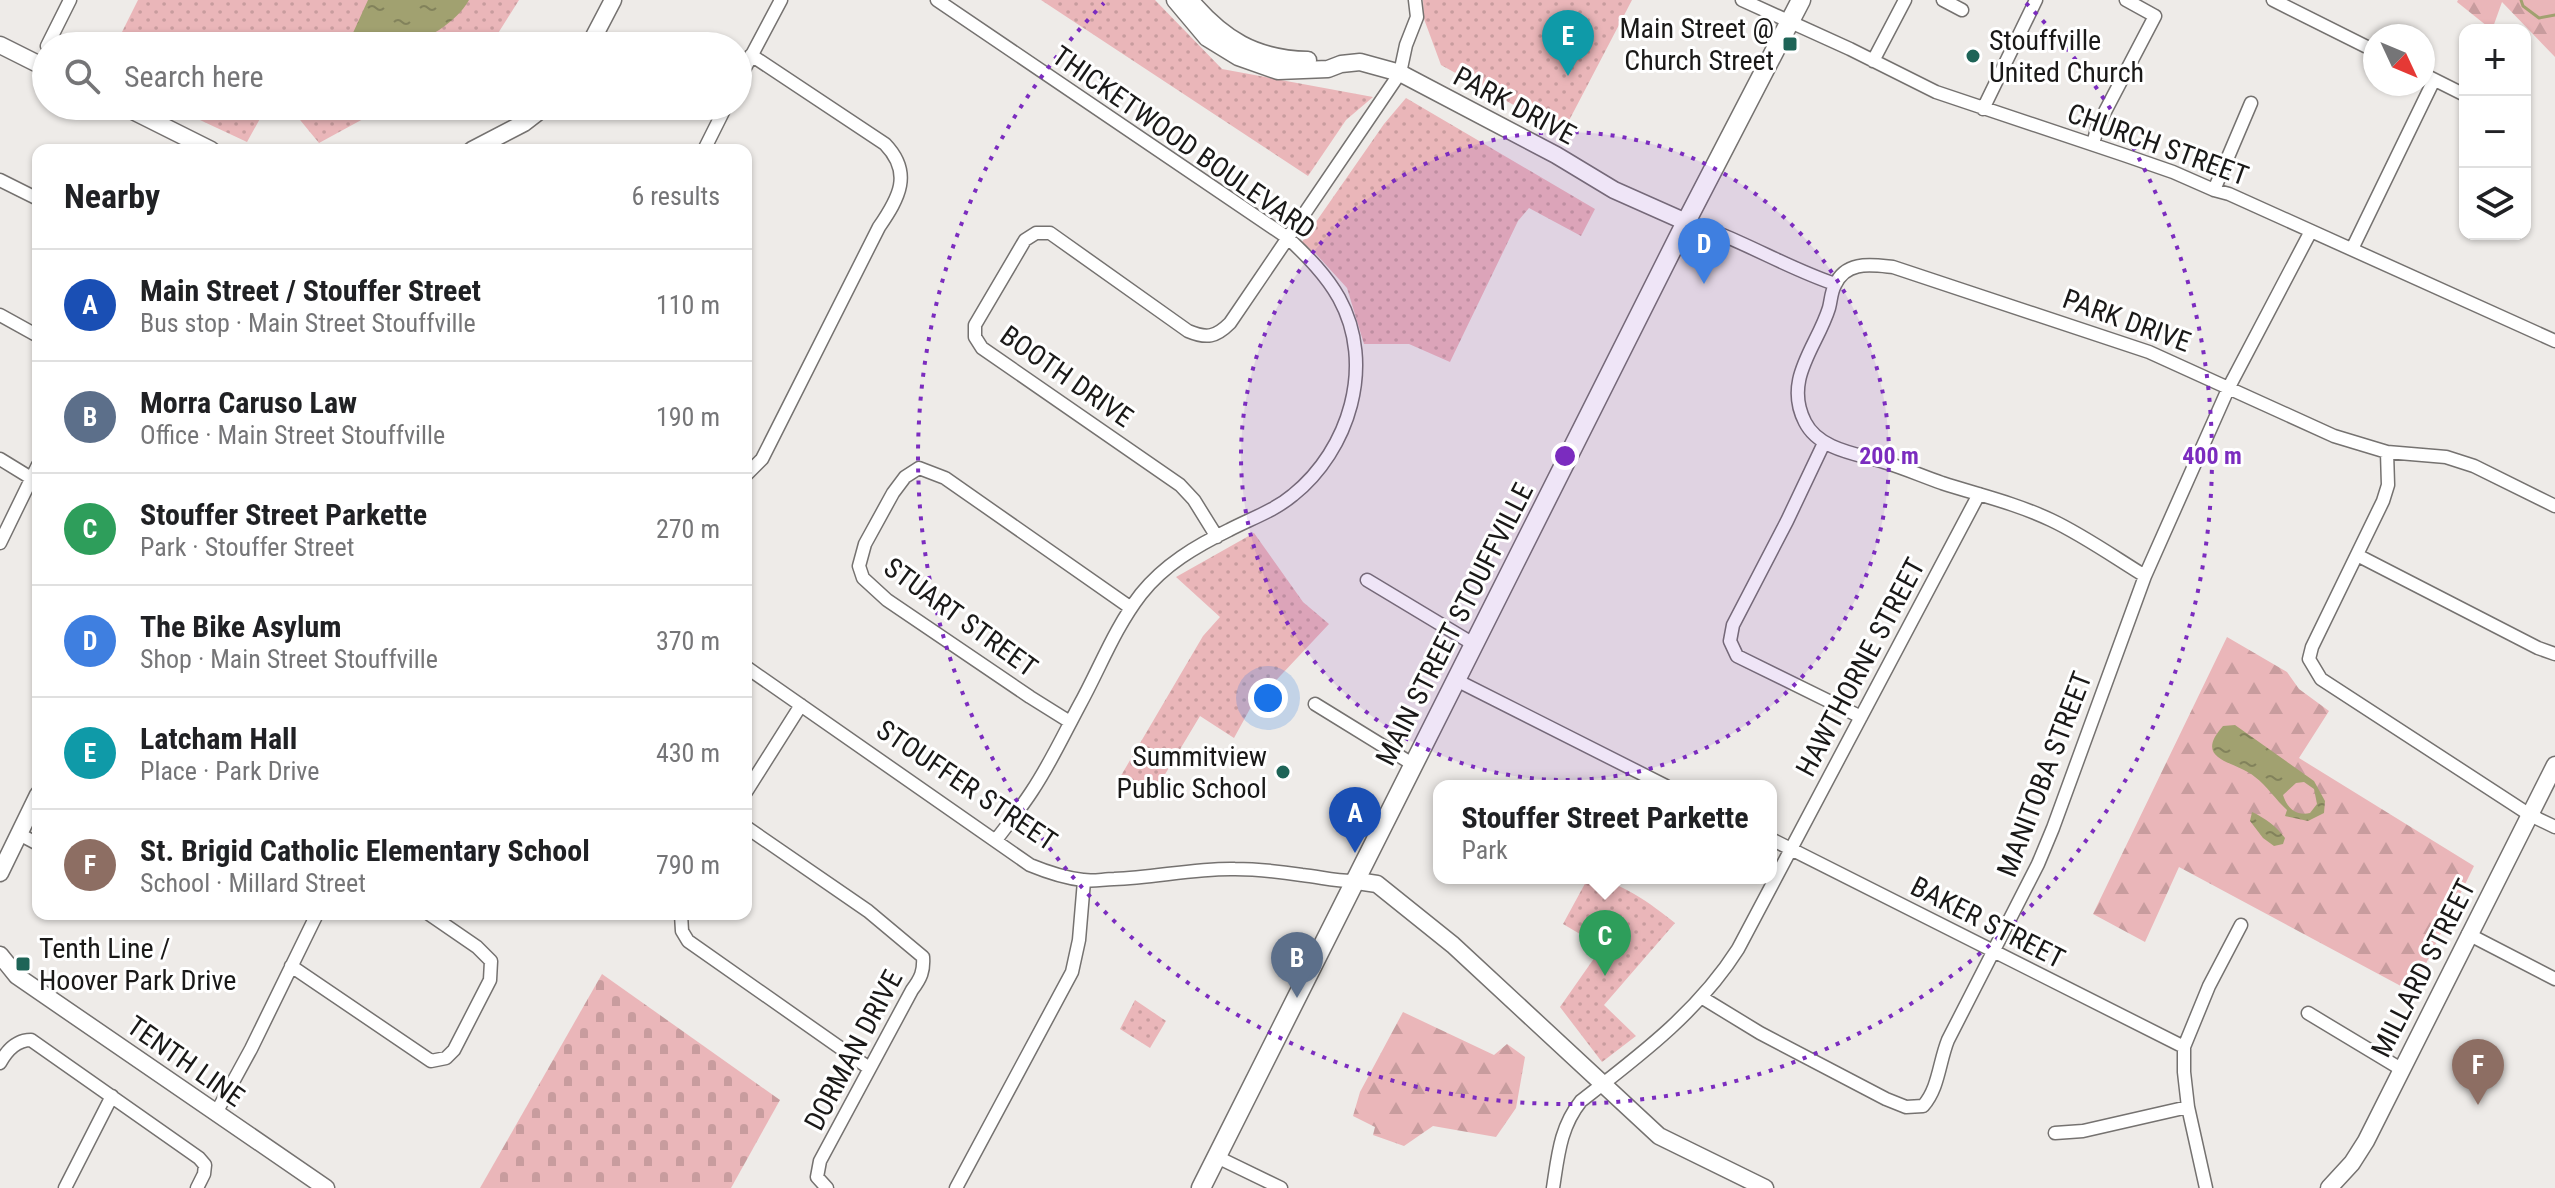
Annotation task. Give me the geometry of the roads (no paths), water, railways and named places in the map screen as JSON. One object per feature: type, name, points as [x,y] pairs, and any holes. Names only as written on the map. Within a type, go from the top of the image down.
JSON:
[{"type":"main road","name":"MAIN STREET STOUFFVILLE","points":[[1201,1188],[1686,222],[1801,0]]},
{"type":"street","points":[[54,32],[70,0]]},
{"type":"street","points":[[596,32],[613,0]]},
{"type":"street","points":[[752,53],[781,0]]},
{"type":"street","name":"THICKETWOOD BOULEVARD","points":[[937,0],[1288,238],[1313,261],[1340,300],[1352,332],[1355,372],[1351,406],[1339,441],[1305,485],[1273,508],[1173,562],[1155,578],[1131,608],[1032,791],[996,840]]},
{"type":"street","name":"PARK DRIVE","points":[[1175,0],[1207,38],[1238,57],[1278,71],[1328,69],[1360,62],[1400,73],[1556,155],[1614,190],[1835,284],[1842,275],[1861,264],[1893,267],[2149,352],[2334,436],[2387,452],[2446,457],[2474,466],[2555,506]]},
{"type":"street","name":"PARK DRIVE","points":[[1190,0],[1208,21],[1242,47],[1282,60],[1341,64]]},
{"type":"street","points":[[1288,238],[1400,73],[1417,17],[1415,0]]},
{"type":"street","name":"CHURCH STREET","points":[[1742,0],[1936,92],[2093,144],[2229,194],[2555,341]]},
{"type":"street","points":[[1873,61],[1905,0]]},
{"type":"street","points":[[1943,0],[1962,10]]},
{"type":"street","points":[[1983,109],[2036,0]]},
{"type":"street","points":[[2093,144],[2098,125],[2159,15],[2126,0]]},
{"type":"street","points":[[2273,0],[2363,45]]},
{"type":"street","points":[[0,45],[32,61]]},
{"type":"street","points":[[752,56],[885,144],[896,156],[902,173],[890,212],[879,227],[762,459],[752,471]]},
{"type":"street","points":[[2435,80],[2459,92]]},
{"type":"street","points":[[2352,249],[2420,96]]},
{"type":"street","points":[[2214,190],[2251,103]]},
{"type":"street","points":[[149,120],[194,144]]},
{"type":"street","points":[[484,144],[528,120]]},
{"type":"street","points":[[707,144],[719,120]]},
{"type":"street","points":[[0,180],[32,196]]},
{"type":"street","name":"MANITOBA STREET","points":[[1701,997],[1760,1033],[1886,1099],[1906,1107],[1923,1106],[1931,1096],[1948,1040],[2038,864],[2053,828],[2145,576],[2229,387],[2311,231]]},
{"type":"street","name":"BOOTH DRIVE","points":[[1217,537],[1200,508],[1180,485],[982,348],[975,337],[975,325],[1025,240],[1036,233],[1050,233],[1188,331],[1208,337],[1230,323],[1288,238]]},
{"type":"street","points":[[1835,284],[1828,311],[1803,365],[1798,384],[1804,421],[1824,443],[2003,500],[2055,522],[2145,576]]},
{"type":"street","points":[[0,315],[32,333]]},
{"type":"street","points":[[1824,443],[1733,625],[1730,641],[1737,656],[1861,717]]},
{"type":"street","points":[[2387,452],[2389,470],[2385,493],[2309,659],[2321,679],[2530,815],[2555,827]]},
{"type":"street","points":[[0,459],[31,478],[0,543]]},
{"type":"street","name":"STUART STREET","points":[[1070,722],[887,600],[863,578],[859,566],[865,544],[893,493],[905,477],[919,468],[945,478],[1131,608]]},
{"type":"street","name":"HAWTHORNE STREET","points":[[1777,875],[1979,494]]},
{"type":"street","points":[[2357,555],[2555,654]]},
{"type":"street","points":[[1367,580],[1475,645]]},
{"type":"street","name":"STOUFFER STREET","points":[[752,671],[1030,865],[1084,881],[1129,880],[1188,871],[1236,869],[1377,884],[1453,945],[1604,1083]]},
{"type":"street","points":[[1458,681],[1654,780]]},
{"type":"street","points":[[1315,704],[1414,765]]},
{"type":"street","points":[[752,783],[801,705]]},
{"type":"street","name":"MILLARD STREET","points":[[2329,1188],[2359,1152],[2555,765]]},
{"type":"street","points":[[0,873],[32,807]]},
{"type":"street","name":"DORMAN DRIVE","points":[[752,831],[868,911],[923,957],[924,969],[920,979],[820,1161],[817,1177],[827,1188]]},
{"type":"street","points":[[19,834],[32,841]]},
{"type":"street","name":"BAKER STREET","points":[[1777,842],[2184,1047]]},
{"type":"street","points":[[956,1188],[1072,972],[1079,940],[1084,881]]},
{"type":"street","name":"HAWTHORNE STREET","points":[[1604,1083],[1652,1046],[1727,968],[1772,884]]},
{"type":"street","points":[[216,1113],[314,920]]},
{"type":"street","points":[[291,966],[425,1058],[431,1061],[446,1058],[454,1050],[490,980],[491,961],[477,947],[438,920]]},
{"type":"street","points":[[681,920],[682,931],[688,941],[869,1068]]},
{"type":"street","points":[[2206,1188],[2188,1107],[2184,1047],[2209,986],[2241,925]]},
{"type":"street","points":[[2468,934],[2555,979]]},
{"type":"street","name":"TENTH LINE","points":[[0,955],[8,975],[326,1188]]},
{"type":"street","points":[[2308,1013],[2401,1069]]},
{"type":"street","points":[[0,1063],[13,1045],[31,1040],[199,1158],[205,1165],[197,1188]]},
{"type":"street","points":[[1553,1188],[1566,1123],[1581,1101],[1604,1083],[1659,1136],[1765,1188]]},
{"type":"street","points":[[65,1188],[112,1096]]},
{"type":"street","points":[[2055,1133],[2083,1131],[2188,1107]]},
{"type":"street","points":[[1217,1157],[1281,1188]]},
{"type":"water","points":[[368,0],[469,0],[448,24],[435,32],[353,32]]},
{"type":"water","points":[[2235,725],[2314,781],[2325,801],[2324,813],[2308,821],[2285,816],[2287,810],[2259,781],[2214,753],[2212,746],[2223,726]],"holes":[[[2304,782],[2314,789],[2317,804],[2310,813],[2293,810],[2283,795],[2296,783]]]},
{"type":"water","points":[[2252,812],[2278,830],[2285,838],[2283,844],[2274,846],[2263,838],[2250,821]]},
{"type":"waterway","points":[[2521,0],[2523,6],[2539,18],[2555,15]]},
{"type":"place","name":"Main Street @ Church Street","points":[[1790,44]]},
{"type":"place","name":"Stouffville United Church","points":[[1973,56]]},
{"type":"place","name":"Latcham Hall","points":[[1568,76]]},
{"type":"place","name":"The Bike Asylum","points":[[1704,284]]},
{"type":"place","name":"Summitview Public School","points":[[1283,772]]},
{"type":"place","name":"Main Street / Stouffer Street","points":[[1355,853]]},
{"type":"place","name":"Tenth Line / Hoover Park Drive","points":[[23,964]]},
{"type":"place","name":"Stouffer Street Parkette","points":[[1605,976]]},
{"type":"place","name":"Morra Caruso Law","points":[[1297,998]]},
{"type":"place","name":"St. Brigid Catholic Elementary School","points":[[2478,1105]]}]
